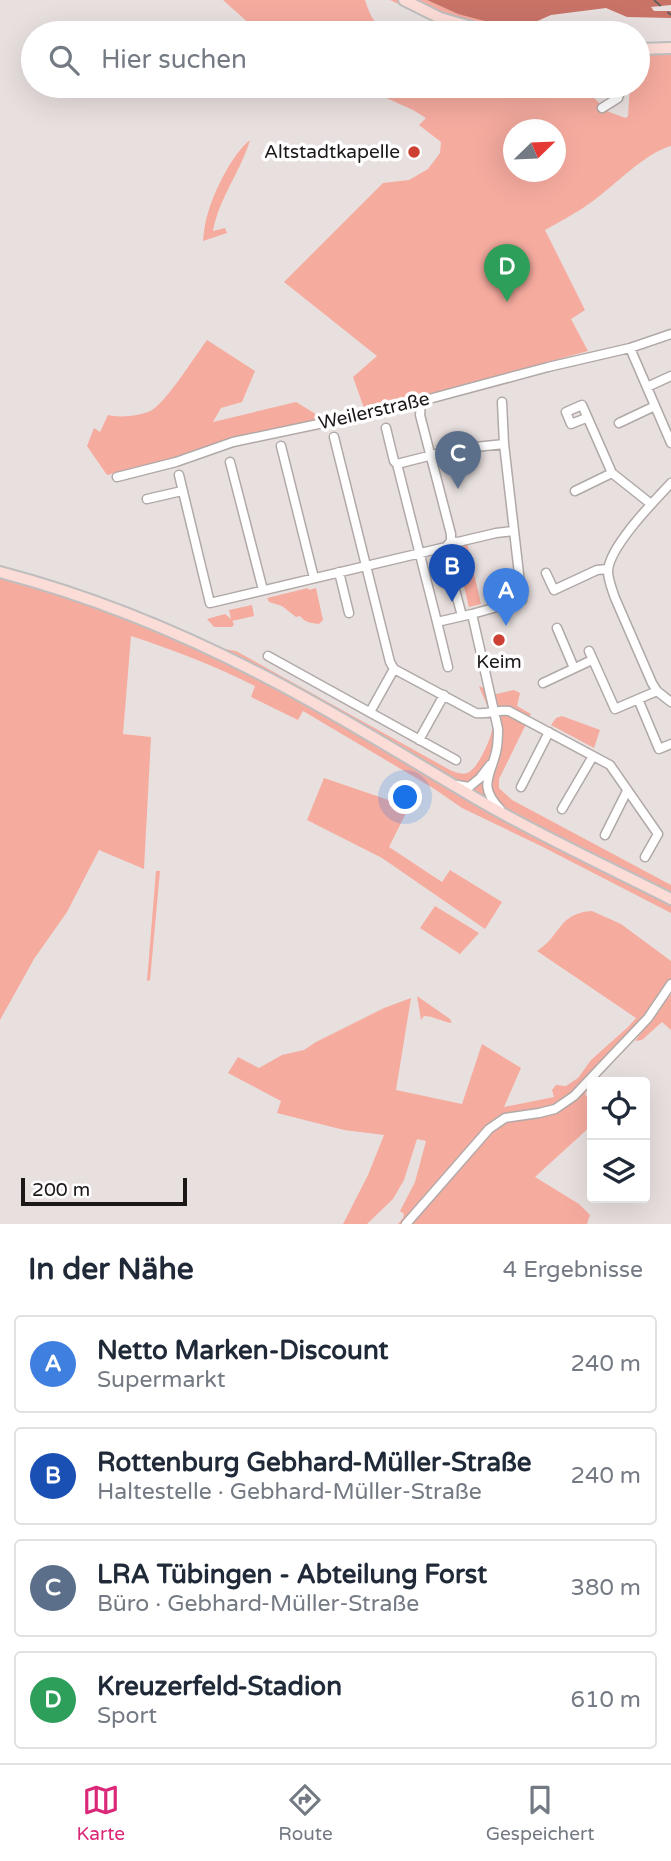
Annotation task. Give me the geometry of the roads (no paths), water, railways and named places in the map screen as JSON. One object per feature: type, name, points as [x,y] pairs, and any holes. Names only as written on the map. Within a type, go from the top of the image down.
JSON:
[{"type":"main road","points":[[404,0],[450,21]]},
{"type":"main road","points":[[650,49],[671,48]]},
{"type":"main road","points":[[0,572],[117,610],[209,649],[327,710],[506,815],[671,899]]},
{"type":"street","points":[[603,108],[617,98]]},
{"type":"street","name":"Weilerstraße","points":[[117,477],[176,462],[233,442],[405,404],[421,404],[429,399],[500,379],[629,348],[671,334]]},
{"type":"street","points":[[629,348],[671,443]]},
{"type":"street","points":[[646,387],[671,376]]},
{"type":"street","points":[[437,622],[522,600],[504,444],[502,402]]},
{"type":"street","points":[[421,404],[420,415],[451,534],[447,560],[462,616]]},
{"type":"street","points":[[619,423],[655,406]]},
{"type":"street","points":[[586,418],[612,474],[650,504]]},
{"type":"street","points":[[386,428],[448,667]]},
{"type":"street","points":[[334,437],[390,662],[394,669],[476,713],[509,711],[610,765],[658,834],[645,857]]},
{"type":"street","points":[[397,464],[456,449],[504,444]]},
{"type":"street","points":[[281,446],[314,578]]},
{"type":"street","points":[[230,462],[263,590]]},
{"type":"street","points":[[575,491],[612,474]]},
{"type":"street","points":[[179,475],[211,603],[457,542],[513,531]]},
{"type":"street","points":[[671,483],[650,504],[619,545],[608,569],[615,598],[652,683],[657,691],[671,702]]},
{"type":"street","points":[[147,499],[181,491]]},
{"type":"street","points":[[546,573],[554,590],[597,570],[608,569]]},
{"type":"street","points":[[339,572],[349,613]]},
{"type":"street","points":[[472,614],[498,729],[497,748],[492,763],[481,791],[474,797]]},
{"type":"street","points":[[557,628],[574,668]]},
{"type":"street","points":[[268,656],[456,761]]},
{"type":"street","points":[[543,683],[574,668],[591,656],[615,709],[657,691]]},
{"type":"street","points":[[370,712],[394,669]]},
{"type":"street","points":[[419,740],[444,695]]},
{"type":"street","points":[[638,699],[659,749],[671,744]]},
{"type":"street","points":[[521,787],[549,732]]},
{"type":"street","points":[[562,809],[593,756]]},
{"type":"street","points":[[449,782],[469,787],[483,781]]},
{"type":"street","points":[[483,781],[491,798],[506,815]]},
{"type":"street","points":[[604,835],[627,791]]},
{"type":"street","points":[[406,1224],[489,1129],[505,1118],[555,1109],[574,1096],[648,1018],[671,984]]},
{"type":"railway","points":[[654,0],[671,15]]},
{"type":"place","name":"Altstadtkapelle","points":[[414,152]]},
{"type":"place","name":"Kreuzerfeld-Stadion","points":[[507,302]]},
{"type":"place","name":"LRA Tübingen - Abteilung Forst","points":[[458,489]]},
{"type":"place","name":"Rottenburg Gebhard-Müller-Straße","points":[[452,602]]},
{"type":"place","name":"Netto Marken-Discount","points":[[506,626]]},
{"type":"place","name":"Keim","points":[[499,640]]}]
